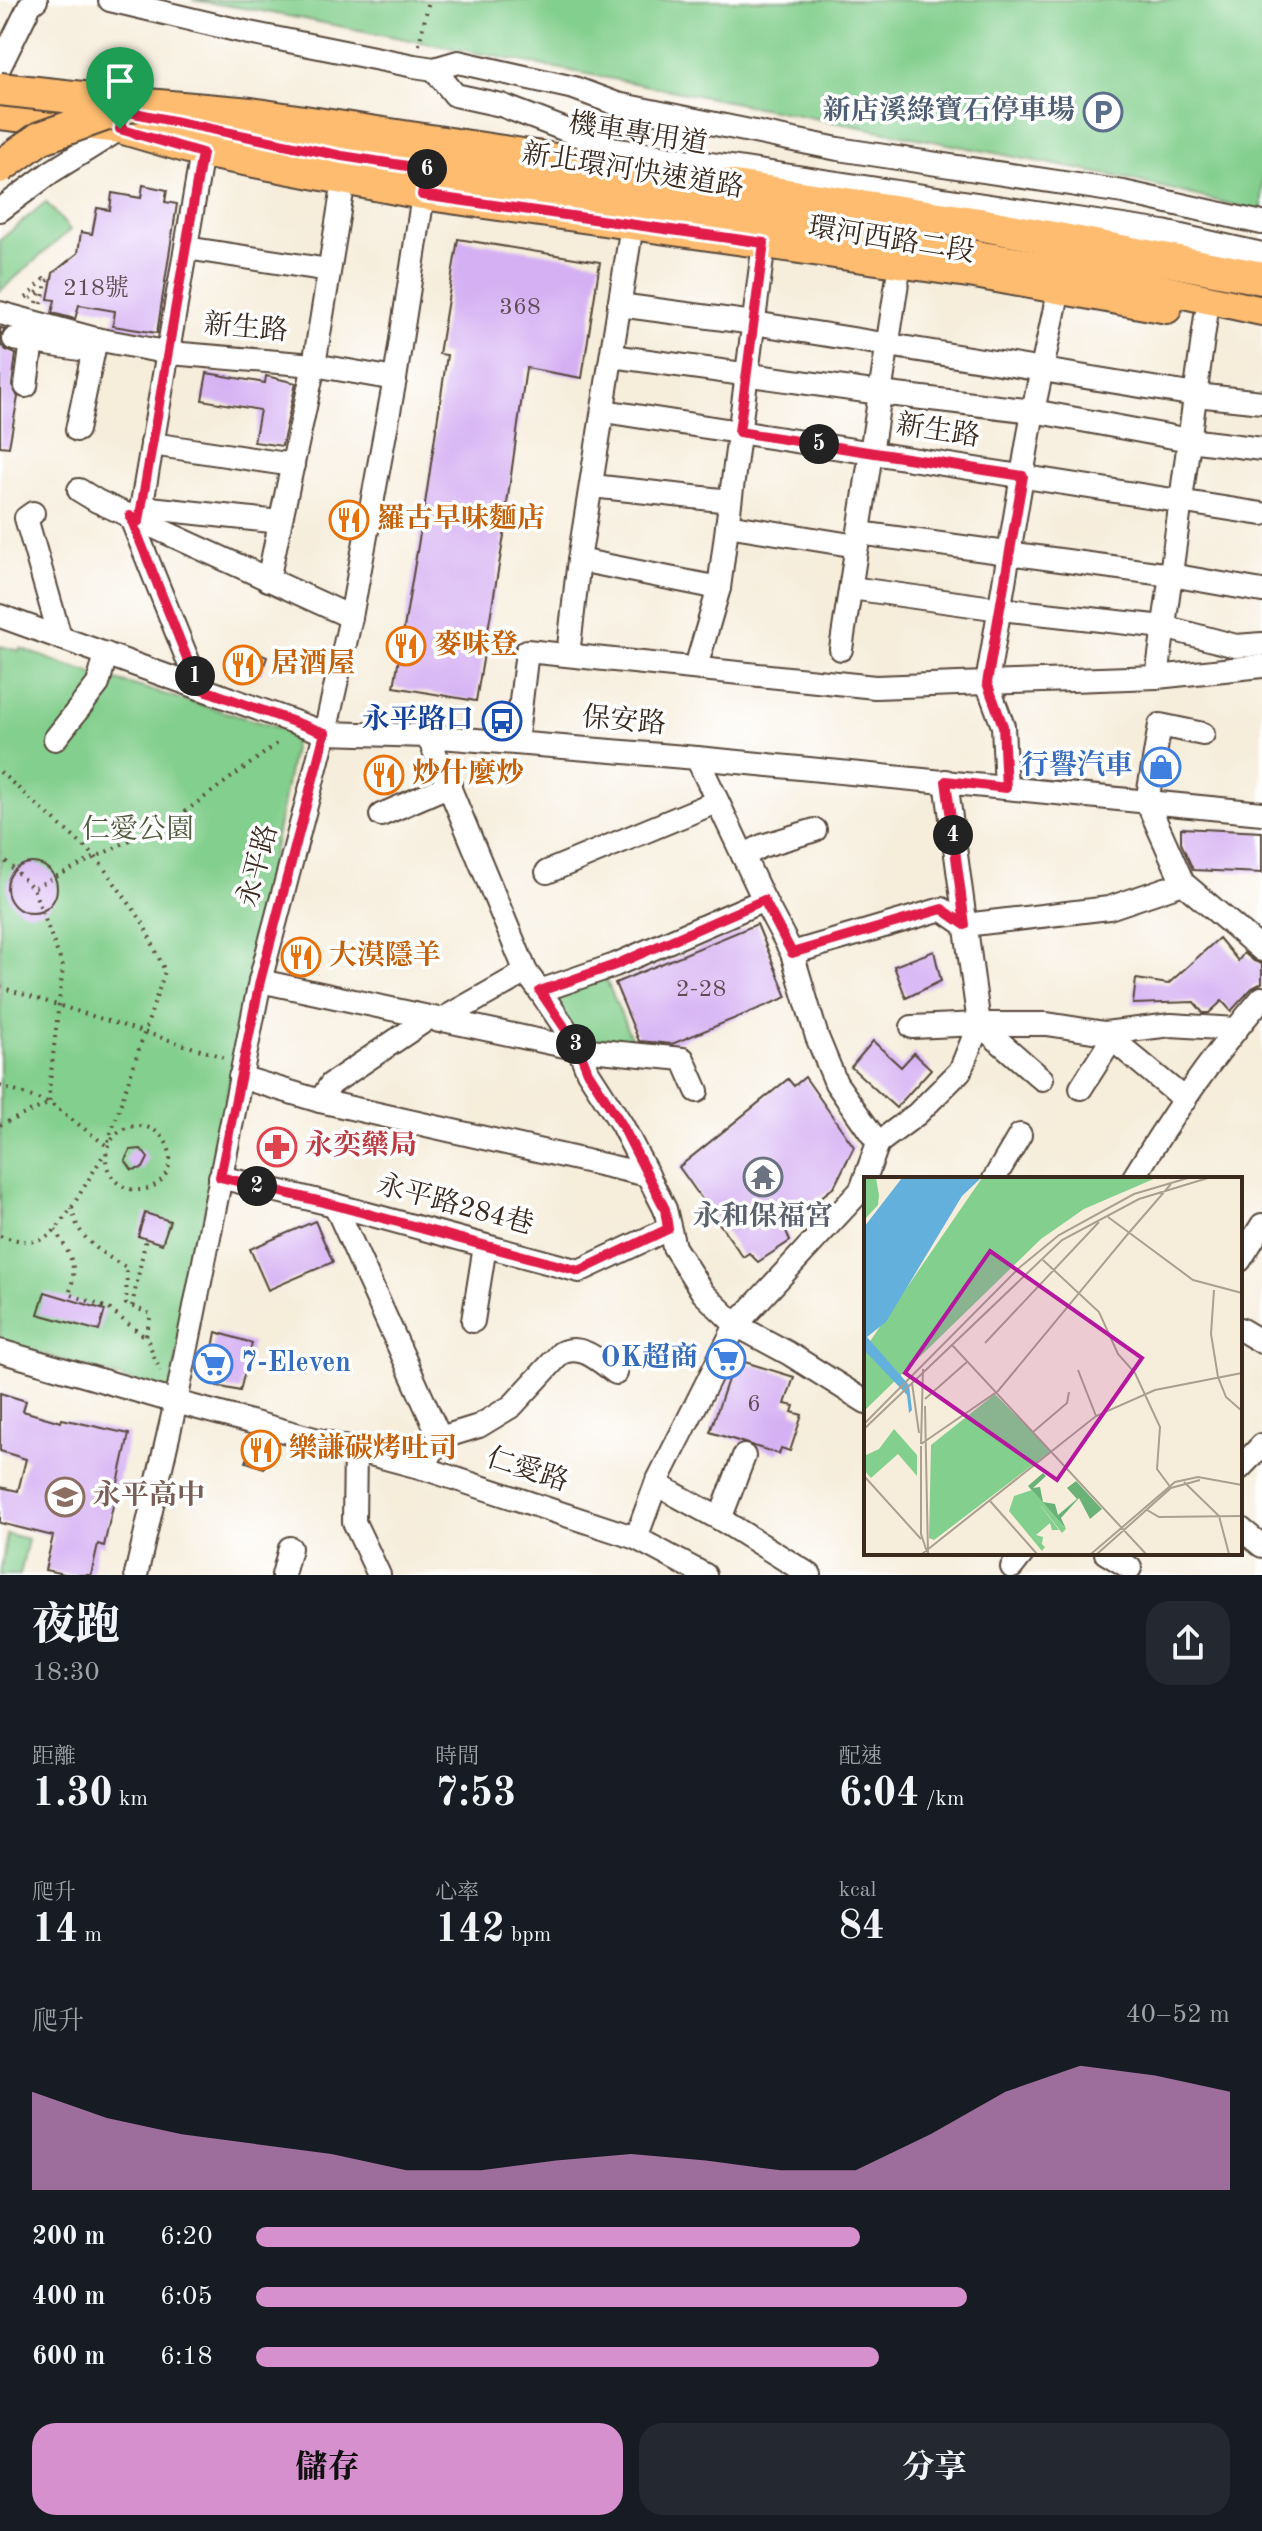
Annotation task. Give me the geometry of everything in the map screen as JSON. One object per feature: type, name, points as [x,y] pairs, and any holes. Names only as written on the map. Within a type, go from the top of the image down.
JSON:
[{"type":"highway","name":"新北環河快速道路","points":[[0,86],[127,115],[251,114],[979,224],[1262,275]]},
{"type":"highway","points":[[0,167],[40,138],[127,115]]},
{"type":"main road","name":"環河西路二段","points":[[0,115],[127,115],[342,156],[425,182],[632,225],[900,263],[1262,327]]},
{"type":"main road","name":"環河西路二段","points":[[127,115],[202,153],[344,180],[425,182],[1092,274],[1262,311]]},
{"type":"street","points":[[0,66],[30,5],[36,0]]},
{"type":"street","points":[[110,0],[249,33],[424,68],[458,62],[574,88],[617,104],[838,149],[1123,192],[1262,223]]},
{"type":"street","points":[[424,68],[455,95],[501,105],[618,150],[1163,232],[1262,254]]},
{"type":"street","name":"機車專用道","points":[[0,86],[249,110],[520,147],[1163,250],[1262,275]]},
{"type":"street","points":[[0,210],[127,115]]},
{"type":"street","points":[[199,688],[137,515],[170,353],[202,153]]},
{"type":"street","points":[[268,580],[314,365],[344,180]]},
{"type":"street","name":"永平路","points":[[136,1575],[176,1402],[260,981],[325,733],[351,617],[395,379],[425,182]]},
{"type":"street","points":[[568,655],[579,560],[632,225]]},
{"type":"street","points":[[696,667],[719,588],[764,243]]},
{"type":"street","points":[[186,248],[329,270]]},
{"type":"street","points":[[841,649],[900,263]]},
{"type":"street","points":[[1006,788],[1003,726],[987,683],[1033,411],[1059,289]]},
{"type":"street","points":[[619,305],[754,323],[1196,395],[1262,402]]},
{"type":"street","name":"新生路","points":[[0,313],[94,345],[314,365],[395,379]]},
{"type":"street","points":[[1157,677],[1206,316]]},
{"type":"street","points":[[26,386],[23,340],[94,345],[77,430]]},
{"type":"street","points":[[612,356],[1033,411],[1189,440],[1262,449]]},
{"type":"street","name":"新生路","points":[[604,411],[1262,514]]},
{"type":"street","points":[[152,444],[293,465]]},
{"type":"street","points":[[592,486],[730,501]]},
{"type":"street","points":[[79,490],[351,617]]},
{"type":"street","points":[[33,513],[26,518],[60,637]]},
{"type":"street","points":[[137,515],[280,522]]},
{"type":"street","points":[[727,525],[1010,553],[1262,591]]},
{"type":"street","points":[[579,560],[719,588]]},
{"type":"street","points":[[851,588],[1000,609],[1164,627],[1236,646],[1262,644]]},
{"type":"street","name":"保安路","points":[[0,616],[325,733],[428,736],[697,758],[1262,813]]},
{"type":"street","points":[[516,743],[527,651],[875,687],[1157,677],[1262,666]]},
{"type":"street","points":[[55,739],[98,684],[106,654]]},
{"type":"street","points":[[1203,734],[1160,725],[1147,802],[1183,883],[1262,950]]},
{"type":"street","points":[[428,736],[526,972],[579,1049],[588,1072],[616,1115],[665,1209],[674,1247],[703,1293],[736,1325],[864,1401]]},
{"type":"street","points":[[697,758],[792,953],[817,1037],[836,1083],[878,1143]]},
{"type":"street","points":[[867,1177],[878,1143],[917,1114],[960,1071],[979,1024],[946,781]]},
{"type":"street","points":[[381,815],[450,785]]},
{"type":"street","points":[[547,872],[716,802]]},
{"type":"street","points":[[743,856],[762,846],[815,830]]},
{"type":"street","points":[[792,953],[942,909],[965,925],[1109,908],[1183,883]]},
{"type":"street","points":[[540,991],[615,965],[764,900]]},
{"type":"street","points":[[320,1101],[331,1084],[434,1019],[526,972]]},
{"type":"street","points":[[260,981],[579,1049],[683,1059],[697,1091]]},
{"type":"street","points":[[1134,1177],[1185,1100],[1262,998]]},
{"type":"street","points":[[979,1024],[1042,1079]]},
{"type":"street","points":[[912,1027],[1047,1024],[1109,1036],[1171,1025],[1236,1029]]},
{"type":"street","points":[[1081,1088],[1109,1036]]},
{"type":"street","points":[[1109,1036],[1185,1100]]},
{"type":"street","points":[[242,1070],[320,1101],[648,1175]]},
{"type":"street","points":[[995,1177],[1020,1135]]},
{"type":"street","name":"永平路284巷","points":[[220,1177],[579,1271],[668,1229]]},
{"type":"street","points":[[636,1538],[656,1484],[736,1325],[863,1190]]},
{"type":"street","points":[[335,1205],[440,1438]]},
{"type":"street","points":[[1242,1257],[1262,1225]]},
{"type":"street","points":[[473,1321],[485,1246]]},
{"type":"street","points":[[1242,1330],[1262,1342]]},
{"type":"street","points":[[423,1468],[440,1438],[479,1426],[512,1406],[561,1353],[571,1348],[583,1351],[616,1373]]},
{"type":"street","name":"仁愛路","points":[[0,1351],[423,1468],[636,1538],[705,1575]]},
{"type":"street","points":[[1242,1466],[1262,1445]]},
{"type":"street","points":[[355,1450],[354,1522],[379,1575]]},
{"type":"street","points":[[720,1519],[744,1456]]},
{"type":"street","points":[[656,1484],[720,1519],[810,1575]]},
{"type":"street","points":[[1242,1530],[1262,1546]]},
{"type":"street","points":[[283,1575],[290,1548]]},
{"type":"street","points":[[1110,1555],[1130,1565]]},
{"type":"path","points":[[424,68],[429,0]]},
{"type":"path","points":[[42,300],[44,282],[52,278]]},
{"type":"path","points":[[33,888],[179,816],[281,741]]},
{"type":"path","points":[[0,1236],[28,1244],[48,1238],[72,1207],[107,1147],[165,971],[142,921],[95,856],[1,776]]},
{"type":"path","points":[[0,856],[33,888],[63,967],[50,1103]]},
{"type":"path","points":[[0,987],[144,1033],[242,1070]]},
{"type":"path","points":[[0,1086],[50,1103],[107,1147],[110,1174],[126,1189],[148,1190],[157,1185],[170,1167],[168,1145],[152,1130],[133,1126],[124,1129],[107,1147]]},
{"type":"path","points":[[0,1125],[50,1103]]},
{"type":"path","points":[[72,1207],[73,1218],[93,1247],[127,1268],[126,1304],[151,1314],[146,1336],[164,1380]]},
{"type":"path","points":[[54,1230],[72,1258],[75,1272],[68,1297],[119,1315],[147,1340]]},
{"type":"path","points":[[132,1306],[146,1238]]},
{"type":"path","points":[[81,1303],[91,1303],[99,1308]]},
{"type":"green space","name":"新店溪綠寶石停車場","points":[[192,0],[1262,0],[1262,212],[1129,179]]},
{"type":"green space","points":[[46,202],[70,230],[0,291],[0,240]]},
{"type":"green space","name":"仁愛公園","points":[[0,646],[19,651],[20,648],[65,665],[296,733],[170,1393],[0,1341]]},
{"type":"green space","points":[[605,977],[635,1047],[567,1037],[549,994]]},
{"type":"green space","points":[[7,1534],[28,1539],[20,1575],[0,1575]]},
{"type":"building","points":[[143,185],[167,190],[165,202],[177,204],[157,333],[113,326],[115,311],[79,305],[75,319],[52,313],[55,300],[48,299],[53,273],[78,253],[81,232],[92,234],[97,208],[110,210],[112,193],[141,198]]},
{"type":"building","points":[[458,239],[600,262],[582,378],[526,368],[507,518],[476,701],[394,687],[447,355],[439,354]]},
{"type":"building","points":[[0,336],[1,345],[16,354],[12,385],[18,397],[9,447],[0,446]]},
{"type":"building","points":[[207,373],[265,383],[266,376],[296,383],[282,446],[254,442],[260,410],[202,400]]},
{"type":"building","points":[[240,646],[267,657],[261,674],[233,663]]},
{"type":"building","points":[[1181,828],[1262,832],[1262,873],[1193,870],[1181,843]]},
{"type":"building","points":[[32,863],[50,870],[57,888],[50,906],[32,913],[14,906],[7,888],[14,870]]},
{"type":"building","points":[[757,924],[787,997],[672,1044],[639,1041],[615,983]]},
{"type":"building","points":[[1219,938],[1238,961],[1244,953],[1262,964],[1262,983],[1252,988],[1231,1011],[1222,1001],[1209,1013],[1203,1013],[1194,1002],[1133,1004],[1136,979],[1168,984]]},
{"type":"building","points":[[934,951],[941,981],[906,998],[894,966]]},
{"type":"building","points":[[873,1041],[901,1067],[914,1053],[931,1069],[896,1108],[851,1067]]},
{"type":"building","name":"永和保福宮","points":[[805,1077],[854,1147],[834,1187],[784,1226],[790,1241],[758,1262],[749,1253],[743,1257],[679,1167],[788,1079],[794,1086]]},
{"type":"building","points":[[141,1149],[148,1158],[143,1168],[132,1170],[125,1160],[130,1150]]},
{"type":"building","points":[[145,1213],[170,1221],[162,1244],[138,1236]]},
{"type":"building","points":[[315,1221],[333,1262],[268,1290],[250,1249]]},
{"type":"building","points":[[45,1292],[105,1310],[99,1331],[38,1314]]},
{"type":"building","points":[[216,1332],[252,1343],[240,1391],[217,1386],[208,1375]]},
{"type":"building","points":[[735,1359],[794,1377],[785,1404],[794,1406],[792,1412],[802,1415],[790,1451],[781,1448],[779,1454],[710,1432]]},
{"type":"building","name":"永平高中","points":[[0,1393],[26,1401],[23,1411],[61,1422],[62,1419],[129,1434],[104,1546],[98,1544],[91,1575],[45,1570],[53,1536],[0,1523],[0,1487],[18,1491],[26,1459],[0,1451]]},
{"type":"building","name":"樂謙碳烤吐司","points":[[256,1438],[273,1442],[264,1468],[246,1462]]},
{"type":"place","name":"新店溪綠寶石停車場","points":[[1103,112]]},
{"type":"place","name":"羅古早味麵店","points":[[349,520]]},
{"type":"place","name":"麥味登","points":[[406,646]]},
{"type":"place","name":"居酒屋","points":[[243,665]]},
{"type":"place","name":"永平路口","points":[[502,721]]},
{"type":"place","name":"行譽汽車","points":[[1161,767]]},
{"type":"place","name":"炒什麼炒","points":[[384,775]]},
{"type":"place","name":"大漠隱羊","points":[[301,957]]},
{"type":"place","name":"永奕藥局","points":[[277,1147]]},
{"type":"place","name":"永和保福宮","points":[[763,1177]]},
{"type":"place","name":"OK超商","points":[[726,1359]]},
{"type":"place","name":"7-Eleven","points":[[213,1364]]},
{"type":"place","name":"樂謙碳烤吐司","points":[[261,1450]]},
{"type":"place","name":"永平高中","points":[[65,1497]]},
{"type":"route","points":[[125,111],[342,156],[427,169],[422,195],[764,243],[739,432],[1023,476],[987,683],[1003,726],[1006,788],[946,781],[965,925],[942,909],[792,953],[764,900],[615,965],[540,991],[579,1049],[588,1072],[622,1125],[665,1209],[668,1229],[579,1271],[220,1177],[260,981],[325,733],[199,688],[130,516],[139,521],[202,153],[120,129],[125,111]]}]
